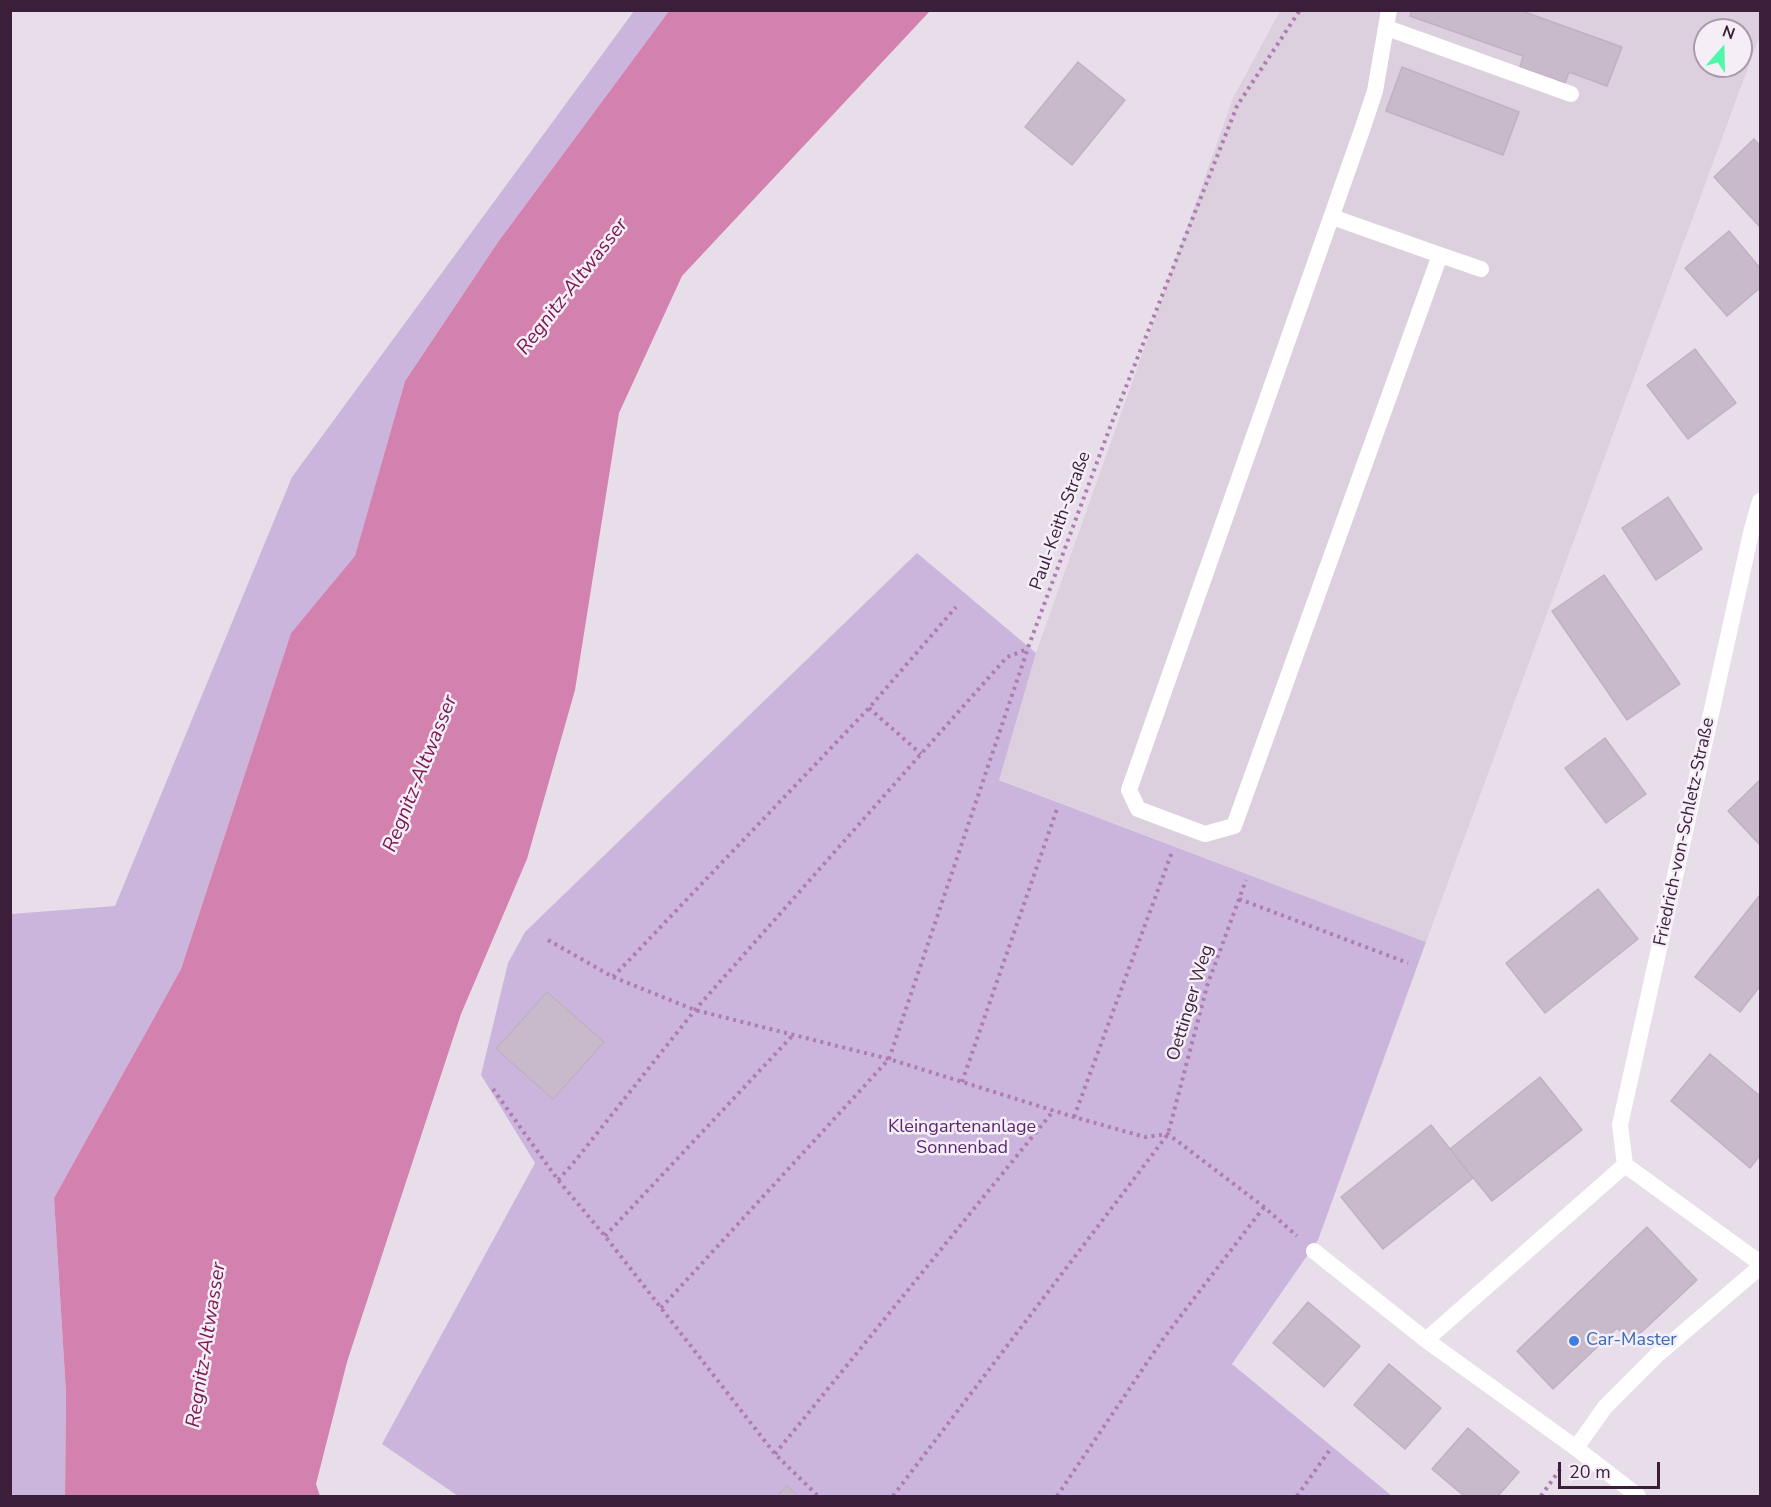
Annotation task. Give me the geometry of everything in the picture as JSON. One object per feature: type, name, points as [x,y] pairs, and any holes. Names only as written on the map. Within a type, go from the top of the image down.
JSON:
[{"type":"street","points":[[1389,10],[1375,91],[1129,790],[1138,809],[1205,834],[1234,826],[1440,255]]},
{"type":"street","points":[[1387,28],[1571,94]]},
{"type":"street","points":[[1332,217],[1481,269]]},
{"type":"street","name":"Friedrich-von-Schletz-Straße","points":[[1625,1165],[1620,1125],[1751,533],[1761,501]]},
{"type":"street","points":[[1426,1340],[1625,1165],[1761,1263]]},
{"type":"street","points":[[1314,1251],[1426,1340],[1576,1448],[1638,1497]]},
{"type":"street","points":[[1576,1448],[1605,1407],[1656,1356],[1761,1267]]},
{"type":"path","name":"Paul-Keith-Straße","points":[[889,1059],[1028,648],[1109,430],[1237,106],[1300,10]]},
{"type":"path","points":[[613,976],[869,708],[956,608]]},
{"type":"path","points":[[558,1180],[695,1010],[921,754],[1007,657],[1028,648]]},
{"type":"path","points":[[869,708],[921,754]]},
{"type":"path","points":[[962,1082],[1057,809]]},
{"type":"path","points":[[1074,1117],[1172,852]]},
{"type":"path","name":"Oettinger Weg","points":[[1168,1134],[1207,986],[1246,880]]},
{"type":"path","points":[[1239,899],[1408,963]]},
{"type":"path","points":[[548,940],[613,976],[695,1010],[889,1059],[1145,1137],[1168,1134],[1264,1208],[1314,1251]]},
{"type":"path","points":[[605,1236],[793,1035]]},
{"type":"path","points":[[662,1308],[889,1059]]},
{"type":"path","points":[[493,1089],[558,1180],[605,1236],[775,1454],[818,1497]]},
{"type":"path","points":[[775,1454],[1054,1110]]},
{"type":"path","points":[[893,1497],[1168,1134]]},
{"type":"path","points":[[1057,1497],[1163,1340],[1264,1208]]},
{"type":"path","points":[[1541,1497],[1576,1448]]},
{"type":"path","points":[[1297,1497],[1329,1451]]},
{"type":"shaded area","points":[[1280,11],[1760,11],[1760,35],[1753,54],[1753,18],[1693,18],[1693,78],[1744,78],[1426,942],[998,779],[1036,653],[1233,98]]},
{"type":"green space","points":[[634,11],[669,11],[498,242],[405,381],[355,557],[291,633],[181,969],[54,1198],[66,1393],[65,1496],[11,1496],[11,914],[115,906],[292,477]]},
{"type":"green space","name":"Kleingartenanlage Sonnenbad","points":[[917,553],[1036,653],[999,780],[1426,942],[1318,1240],[1232,1364],[1392,1496],[458,1496],[382,1444],[535,1163],[481,1075],[508,963],[525,932]]},
{"type":"water","name":"Regnitz-Altwasser","points":[[669,11],[930,11],[682,276],[619,413],[575,690],[527,859],[461,1014],[347,1362],[316,1484],[320,1496],[65,1496],[66,1393],[54,1198],[181,969],[291,633],[355,556],[405,381],[498,242]]},
{"type":"building","points":[[1412,10],[1519,10],[1622,47],[1607,86],[1569,72],[1565,83],[1520,67],[1523,56],[1410,16]]},
{"type":"building","points":[[1078,62],[1125,100],[1072,165],[1025,127]]},
{"type":"building","points":[[1402,67],[1519,112],[1503,155],[1386,111]]},
{"type":"building","points":[[1754,139],[1760,146],[1760,227],[1714,177]]},
{"type":"building","points":[[1729,231],[1760,268],[1760,288],[1727,316],[1685,268]]},
{"type":"building","points":[[1695,349],[1736,403],[1688,439],[1647,385]]},
{"type":"building","points":[[1668,497],[1702,549],[1656,580],[1622,528]]},
{"type":"building","points":[[1604,575],[1680,684],[1627,720],[1552,611]]},
{"type":"building","points":[[1605,738],[1646,794],[1606,823],[1565,768]]},
{"type":"building","points":[[1760,780],[1760,845],[1728,811]]},
{"type":"building","points":[[1598,889],[1638,939],[1545,1013],[1506,963]]},
{"type":"building","points":[[1760,895],[1760,986],[1740,1012],[1695,977]]},
{"type":"building","points":[[547,992],[604,1042],[553,1099],[496,1049]]},
{"type":"building","points":[[1710,1054],[1760,1096],[1760,1155],[1750,1168],[1671,1101]]},
{"type":"building","points":[[1540,1077],[1582,1130],[1492,1201],[1450,1149]]},
{"type":"building","points":[[1431,1125],[1473,1178],[1383,1249],[1341,1197]]},
{"type":"building","points":[[1647,1227],[1697,1280],[1631,1342],[1617,1328],[1553,1389],[1517,1351]]},
{"type":"building","points":[[1308,1302],[1360,1346],[1324,1387],[1273,1343]]},
{"type":"building","points":[[1389,1364],[1441,1408],[1405,1449],[1354,1405]]},
{"type":"building","points":[[1468,1428],[1519,1472],[1498,1496],[1464,1496],[1432,1469]]},
{"type":"building","points":[[787,1486],[798,1496],[777,1496]]},
{"type":"place","name":"Car-Master","points":[[1574,1341]]}]
